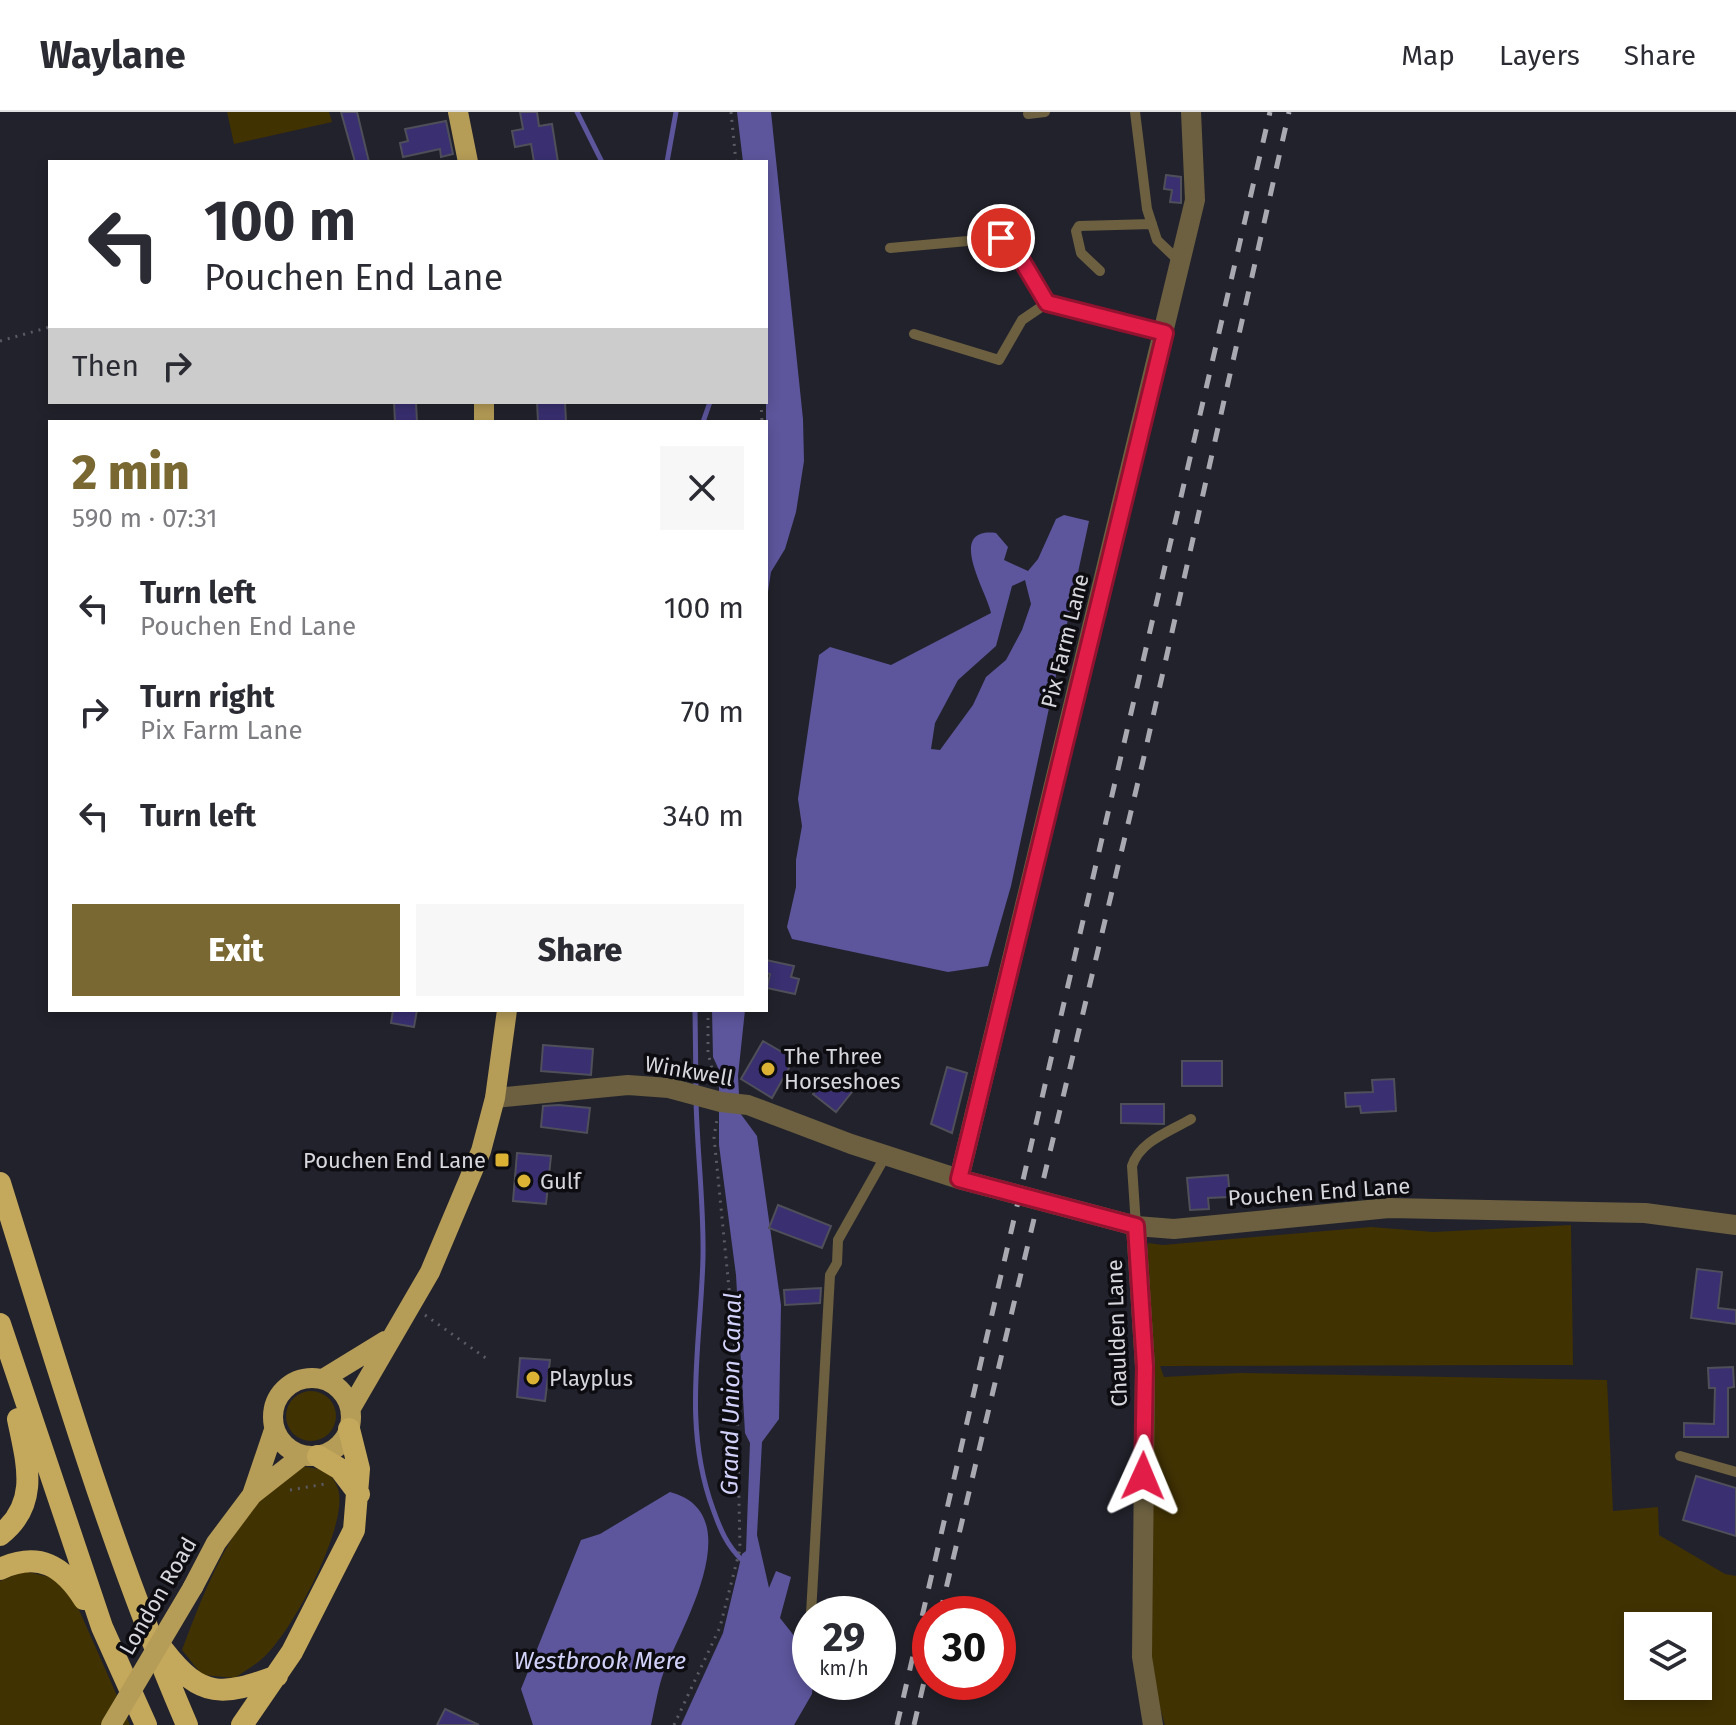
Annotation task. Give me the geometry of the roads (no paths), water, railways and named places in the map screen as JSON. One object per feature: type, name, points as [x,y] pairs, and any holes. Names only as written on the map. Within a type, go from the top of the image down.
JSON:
[{"type":"highway","points":[[0,1183],[81,1445],[143,1623],[187,1725]]},
{"type":"highway","points":[[0,1327],[29,1484],[20,1516],[0,1535]]},
{"type":"highway","points":[[0,1327],[102,1627],[146,1725]]},
{"type":"highway","points":[[242,1725],[277,1676],[344,1555],[354,1530],[359,1494],[358,1456],[350,1419]]},
{"type":"highway","points":[[310,1456],[340,1469],[359,1494]]},
{"type":"highway","points":[[0,1569],[32,1560],[58,1567],[70,1578],[102,1627]]},
{"type":"highway","points":[[143,1623],[183,1675],[205,1688],[238,1689],[277,1676]]},
{"type":"main road","points":[[458,112],[468,160]]},
{"type":"main road","points":[[397,1334],[323,1379],[299,1379],[279,1394],[272,1417],[274,1430],[290,1450],[310,1456],[338,1447],[373,1367],[397,1334],[412,1306],[481,1151],[495,1098],[507,1012]]},
{"type":"main road","points":[[323,1379],[341,1390],[350,1419]]},
{"type":"main road","name":"London Road","points":[[111,1725],[216,1543],[252,1495],[274,1430]]},
{"type":"main road","name":"London Road","points":[[252,1495],[310,1456]]},
{"type":"street","name":"Pix Farm Lane","points":[[959,1179],[1195,200],[1191,112]]},
{"type":"street","name":"Winkwell","points":[[495,1098],[628,1085],[685,1092],[748,1105],[959,1179]]},
{"type":"street","name":"Pouchen End Lane","points":[[959,1179],[1136,1226],[1174,1229],[1389,1208],[1645,1213],[1736,1225]]},
{"type":"street","name":"Chaulden Lane","points":[[1136,1226],[1145,1367],[1142,1657],[1153,1725]]},
{"type":"lane","points":[[1028,114],[1045,112]]},
{"type":"lane","points":[[1135,112],[1152,224],[1157,240],[1181,262]]},
{"type":"lane","points":[[1100,271],[1081,253],[1076,231],[1079,226],[1152,224]]},
{"type":"lane","points":[[890,248],[1001,238],[1012,244],[1047,303],[1165,333]]},
{"type":"lane","points":[[914,334],[999,360],[1022,320],[1047,303]]},
{"type":"lane","points":[[1136,1226],[1132,1166],[1135,1158],[1148,1143],[1191,1119]]},
{"type":"lane","points":[[812,1596],[830,1275],[837,1263],[838,1240],[886,1155]]},
{"type":"lane","points":[[1680,1456],[1736,1472]]},
{"type":"water","points":[[737,112],[771,112],[803,419],[804,461],[796,512],[785,549],[771,572],[768,592],[768,160],[743,160]]},
{"type":"water","points":[[1064,515],[1089,521],[1011,886],[988,966],[948,972],[792,939],[787,927],[796,887],[796,860],[802,826],[798,799],[819,655],[830,647],[891,665],[991,613],[973,563],[973,540],[981,534],[996,533],[1008,547],[1004,560],[1028,571],[1038,559],[1056,519]],"holes":[[[1025,580],[1031,604],[1006,660],[986,677],[973,705],[940,750],[931,749],[935,723],[958,680],[996,646],[1012,586]]]},
{"type":"water","points":[[712,1012],[745,1012],[738,1076],[740,1113],[757,1136],[781,1305],[779,1419],[762,1442],[757,1535],[769,1588],[776,1571],[791,1577],[780,1618],[792,1633],[792,1700],[809,1700],[794,1725],[681,1725],[723,1633],[742,1554],[746,1551],[750,1443],[745,1433],[736,1275],[719,1145],[719,1070],[713,1057]]},
{"type":"water","name":"Westbrook Mere","points":[[670,1492],[693,1504],[705,1522],[708,1546],[704,1572],[664,1671],[651,1725],[533,1725],[521,1689],[581,1540],[600,1534]]},
{"type":"waterway","points":[[577,112],[601,160]]},
{"type":"waterway","points":[[667,160],[676,112]]},
{"type":"waterway","points":[[704,420],[709,404]]},
{"type":"waterway","points":[[695,1012],[696,1089]]},
{"type":"waterway","name":"Grand Union Canal","points":[[696,1099],[703,1237],[696,1384],[698,1446],[718,1523],[728,1543],[743,1561]]},
{"type":"railway","points":[[897,1725],[1270,112]]},
{"type":"railway","points":[[944,1596],[1143,761],[1289,112]]},
{"type":"railway","points":[[914,1725],[920,1700]]},
{"type":"place","name":"The Three Horseshoes","points":[[768,1069]]},
{"type":"place","name":"Pouchen End Lane","points":[[502,1160]]},
{"type":"place","name":"Gulf","points":[[524,1181]]},
{"type":"place","name":"Playplus","points":[[533,1378]]}]
